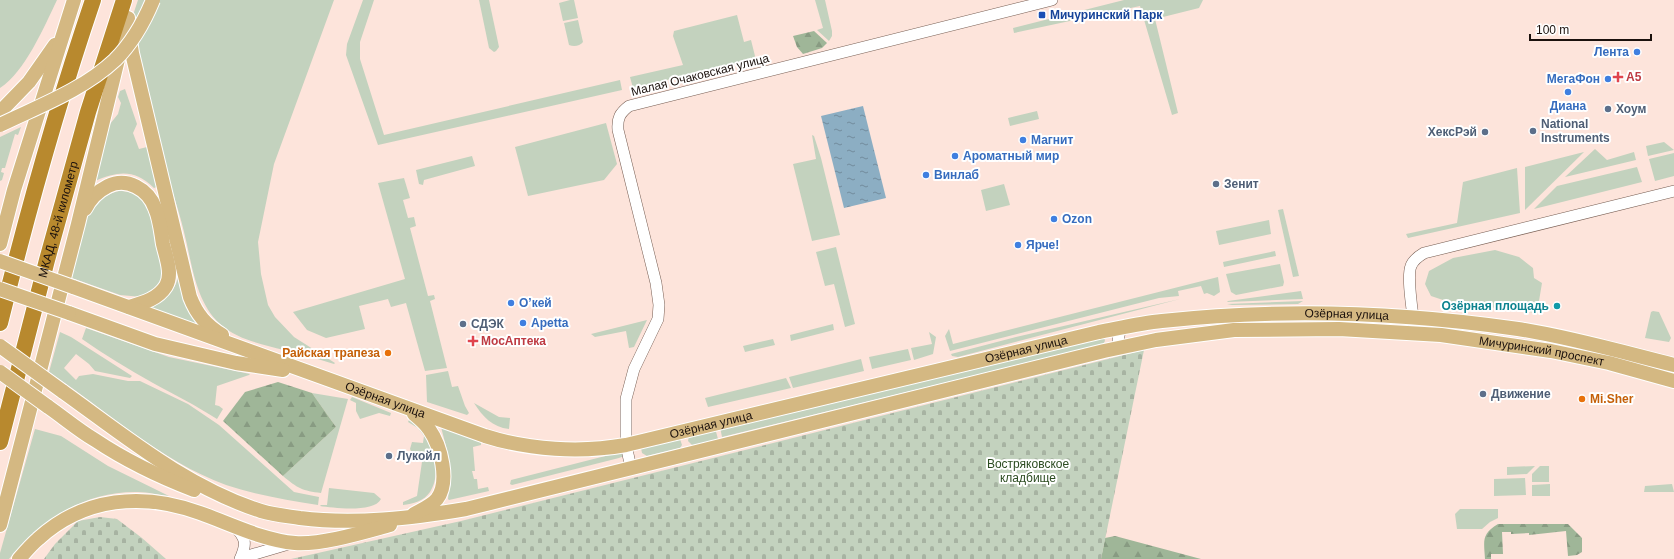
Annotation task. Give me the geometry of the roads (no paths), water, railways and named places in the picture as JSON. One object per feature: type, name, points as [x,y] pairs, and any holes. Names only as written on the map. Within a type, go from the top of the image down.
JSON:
[{"type":"highway","points":[[0,323],[15,262],[67,80],[93,0]]},
{"type":"highway","name":"МКАД, 48-й километр","points":[[0,442],[61,208],[88,112],[124,0]]},
{"type":"main road","points":[[129,0],[128,18],[132,53],[190,297],[195,311],[209,327],[243,348]]},
{"type":"main road","points":[[0,125],[74,88],[100,72],[126,48],[137,32],[153,0]]},
{"type":"main road","points":[[0,112],[29,82],[42,64],[55,44],[72,6]]},
{"type":"main road","points":[[0,244],[14,190],[72,6]]},
{"type":"main road","points":[[0,524],[78,224],[128,18]]},
{"type":"main road","points":[[78,224],[94,196],[104,188],[115,183],[128,183],[138,187],[148,196],[155,207],[169,276],[166,286],[156,297],[145,303],[129,307]]},
{"type":"main road","name":"Озёрная улица","points":[[0,261],[243,348],[403,408],[485,436],[516,444],[571,449],[608,448],[626,445],[1099,332],[1160,321],[1236,315],[1352,314],[1414,317]]},
{"type":"main road","points":[[0,288],[155,344],[236,363],[308,373]]},
{"type":"main road","name":"Мичуринский проспект","points":[[1414,317],[1550,335],[1674,365]]},
{"type":"main road","name":"Озёрная улица","points":[[0,346],[159,461],[184,477],[261,511],[280,516],[324,521],[347,521],[428,516],[466,509],[1104,351],[1156,340],[1234,330],[1339,329],[1411,334]]},
{"type":"main road","name":"Мичуринский проспект","points":[[1411,334],[1441,335],[1551,351],[1608,363],[1674,381]]},
{"type":"main road","points":[[0,372],[95,440],[149,470],[178,484],[233,505],[261,511]]},
{"type":"main road","points":[[403,408],[414,413],[430,430],[436,441],[442,464],[442,488],[440,495],[436,501],[429,506],[410,516]]},
{"type":"main road","points":[[19,559],[38,539],[72,516],[91,508],[134,500],[167,503],[198,512],[263,536],[294,542],[310,542],[334,538],[428,516]]},
{"type":"street","name":"Малая Очаковская улица","points":[[631,468],[626,445],[626,407],[628,389],[634,369],[658,319],[659,304],[656,283],[618,130],[617,120],[623,111],[630,106],[1052,0]]},
{"type":"street","points":[[1411,334],[1414,317],[1409,279],[1411,266],[1416,259],[1424,253],[1674,191]]},
{"type":"street","points":[[1126,327],[1120,331],[1118,340],[1122,345],[1129,346]]},
{"type":"street","points":[[1099,332],[1106,332],[1111,337],[1111,344],[1104,351]]},
{"type":"street","points":[[234,526],[243,535],[245,542],[240,558]]},
{"type":"street","points":[[240,558],[294,542]]},
{"type":"water","points":[[863,106],[886,198],[844,208],[821,116]]},
{"type":"place","name":"Мичуринский Парк","points":[[1042,15]]},
{"type":"place","name":"Лента","points":[[1637,52]]},
{"type":"place","name":"А5","points":[[1618,77]]},
{"type":"place","name":"МегаФон","points":[[1608,79]]},
{"type":"place","name":"Диана","points":[[1568,92]]},
{"type":"place","name":"Хоум","points":[[1608,109]]},
{"type":"place","name":"National Instruments","points":[[1533,131]]},
{"type":"place","name":"ХексРэй","points":[[1485,132]]},
{"type":"place","name":"Магнит","points":[[1023,140]]},
{"type":"place","name":"Ароматный мир","points":[[955,156]]},
{"type":"place","name":"Винлаб","points":[[926,175]]},
{"type":"place","name":"Зенит","points":[[1216,184]]},
{"type":"place","name":"Ozon","points":[[1054,219]]},
{"type":"place","name":"Ярче!","points":[[1018,245]]},
{"type":"place","name":"О’кей","points":[[511,303]]},
{"type":"place","name":"Озёрная площадь","points":[[1557,306]]},
{"type":"place","name":"Apetta","points":[[523,323]]},
{"type":"place","name":"СДЭК","points":[[463,324]]},
{"type":"place","name":"МосАптека","points":[[473,341]]},
{"type":"place","name":"Райская трапеза","points":[[388,353]]},
{"type":"place","name":"Движение","points":[[1483,394]]},
{"type":"place","name":"Mi.Sher","points":[[1582,399]]},
{"type":"place","name":"Лукойл","points":[[389,456]]},
{"type":"park label","name":"Востряковское кладбище","points":[[1028,471]]}]
